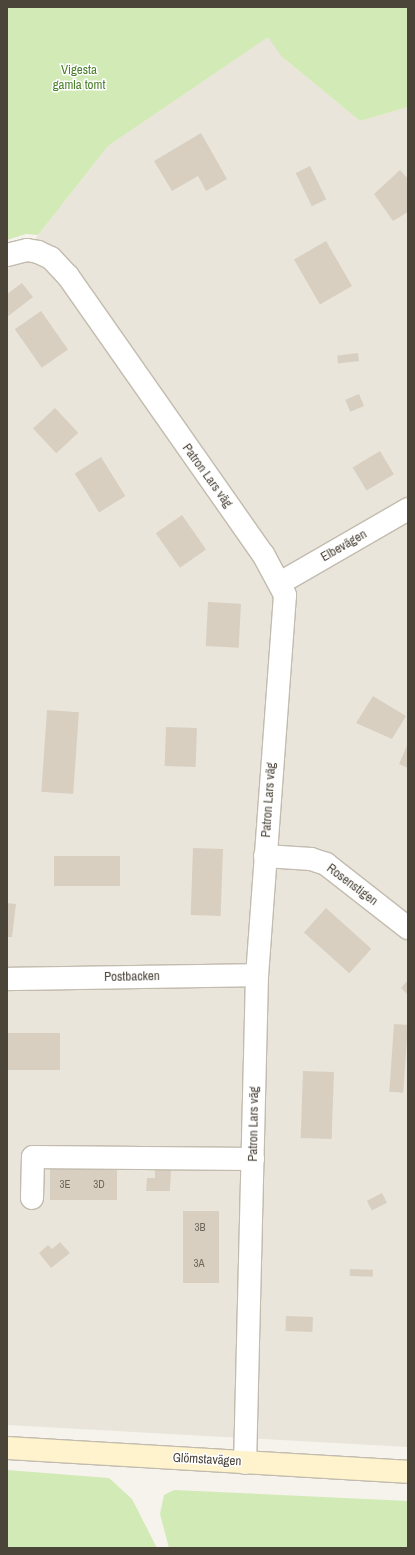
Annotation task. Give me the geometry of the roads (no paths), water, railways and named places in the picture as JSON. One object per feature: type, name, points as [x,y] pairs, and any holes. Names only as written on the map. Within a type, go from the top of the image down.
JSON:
[{"type":"main road","name":"Glömstavägen","points":[[7,1448],[408,1472]]},
{"type":"street","name":"Patron Lars väg","points":[[7,255],[27,250],[38,252],[51,258],[68,276],[280,583],[285,609],[257,975],[246,1463]]},
{"type":"street","name":"Elbevägen","points":[[280,583],[408,509]]},
{"type":"street","name":"Rosenstigen","points":[[265,856],[311,859],[326,864],[408,928]]},
{"type":"street","name":"Postbacken","points":[[7,979],[257,975]]},
{"type":"street","points":[[32,1198],[33,1157],[253,1159]]},
{"type":"park label","name":"Vigesta gamla tomt","points":[[79,78]]}]
